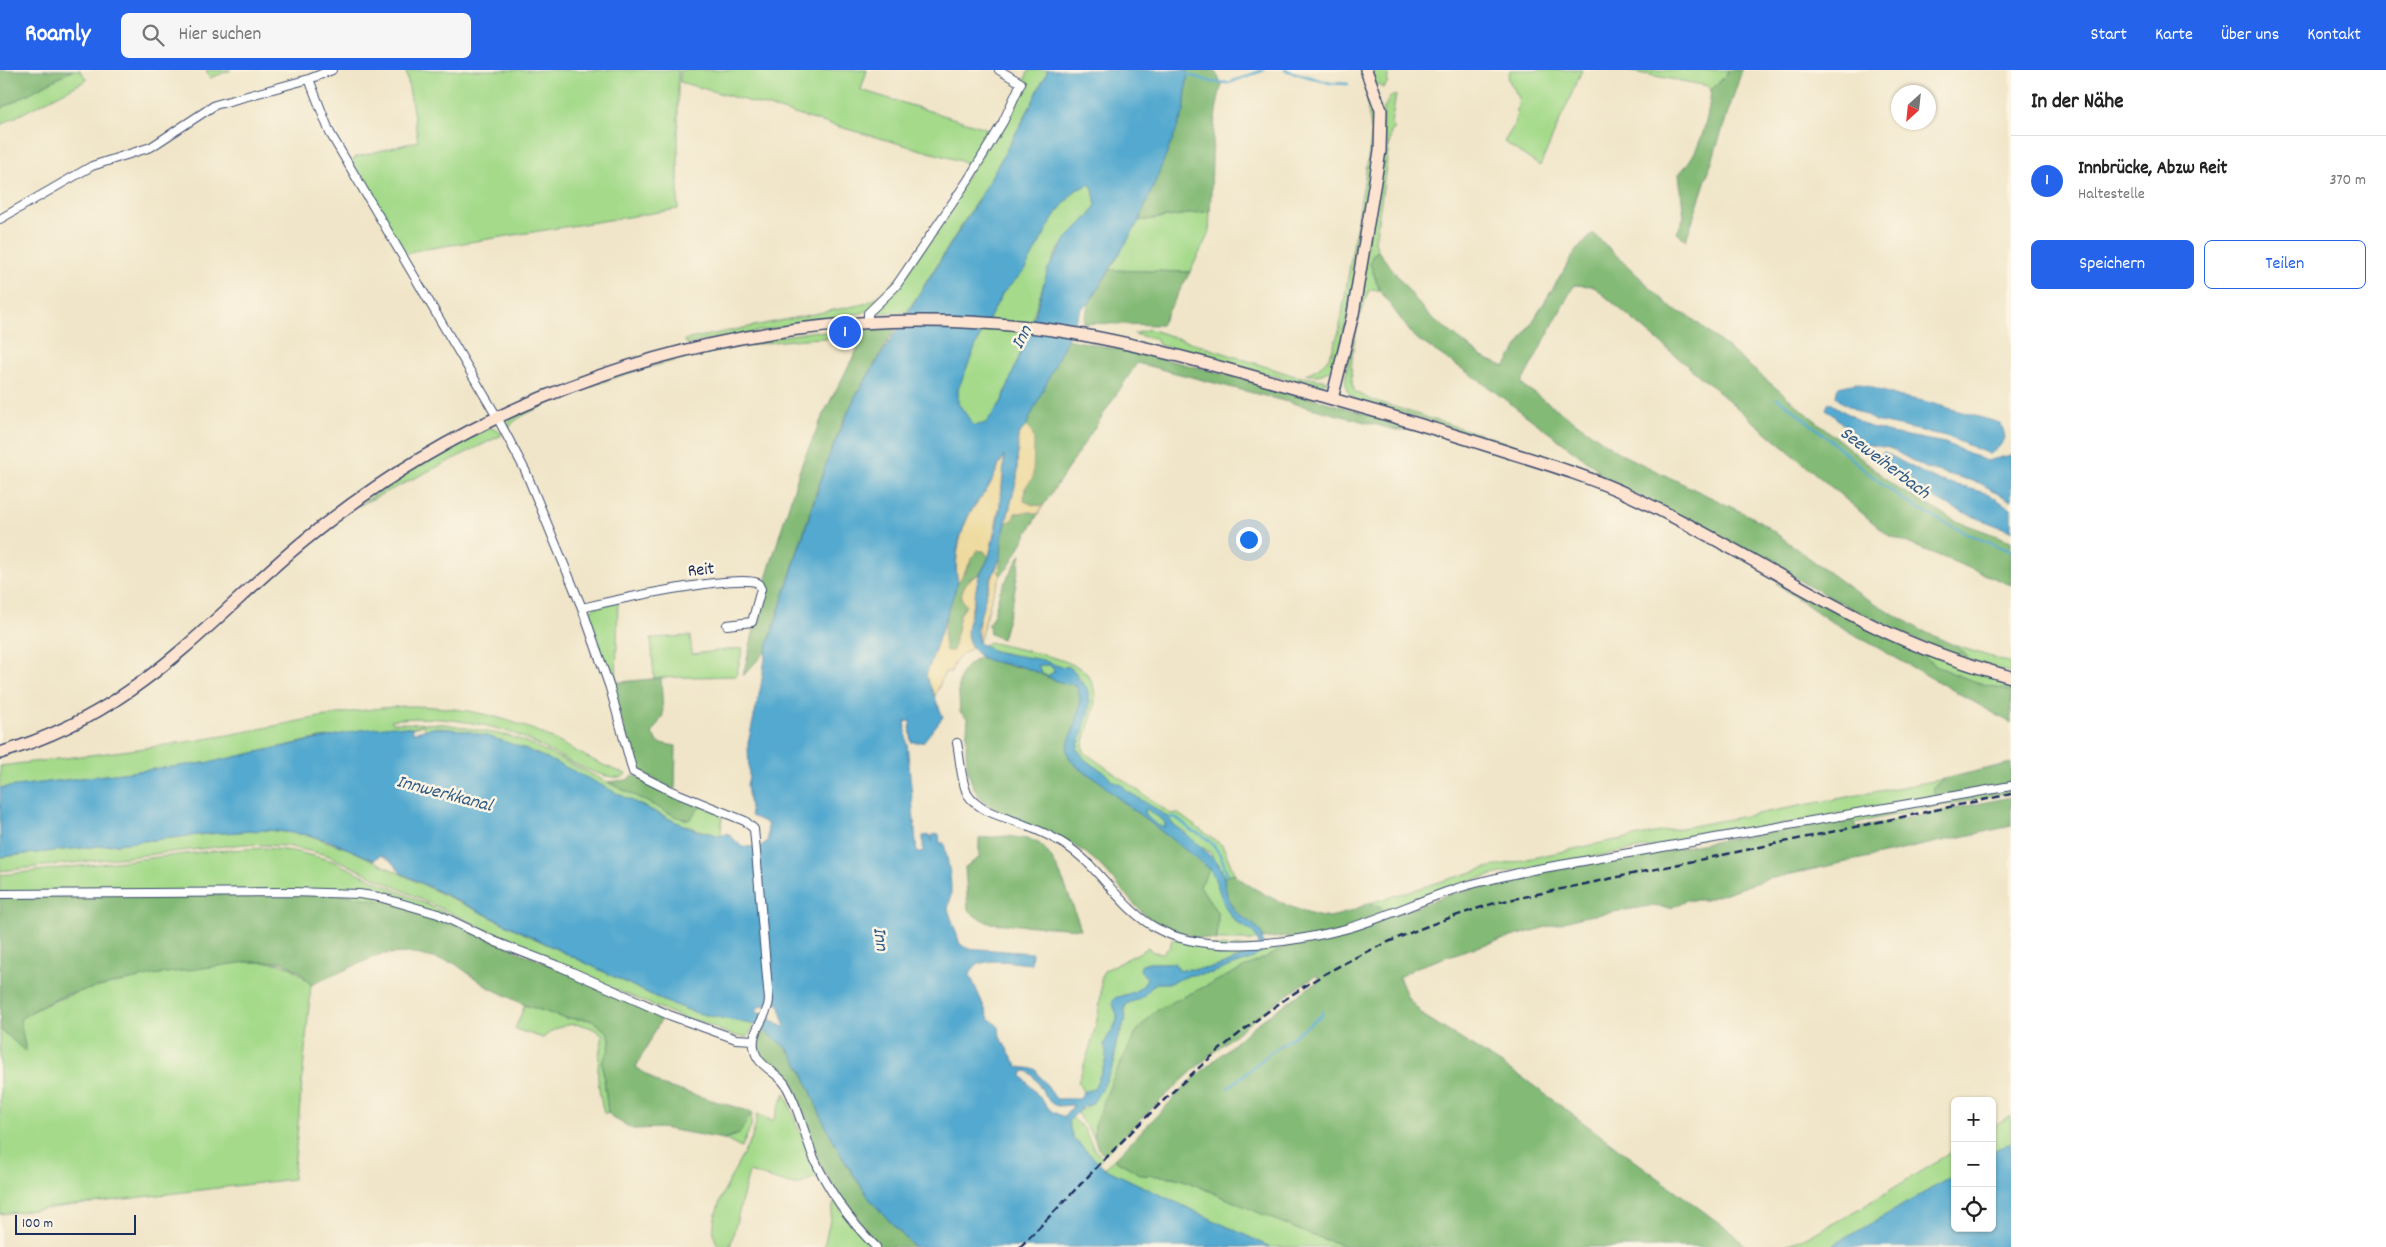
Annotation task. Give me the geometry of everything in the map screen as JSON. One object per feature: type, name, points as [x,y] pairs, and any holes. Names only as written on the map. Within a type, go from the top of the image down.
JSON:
[{"type":"street","points":[[0,219],[92,166],[151,147],[215,105],[309,79],[332,70]]},
{"type":"street","points":[[868,321],[868,313],[896,286],[968,180],[1003,122],[1021,83],[999,70]]},
{"type":"street","points":[[1332,399],[1353,314],[1380,151],[1382,119],[1378,98],[1366,70]]},
{"type":"street","points":[[309,79],[330,133],[497,417],[525,470],[582,608],[610,688],[628,761],[633,772],[671,791],[749,823],[754,829],[759,907],[769,1000],[769,1008],[754,1040],[755,1052],[761,1062],[786,1086],[814,1157],[838,1202],[876,1247]]},
{"type":"street","points":[[0,753],[69,726],[128,692],[171,659],[304,540],[344,510],[402,470],[497,417],[584,381],[662,356],[757,334],[868,321],[922,321],[1009,325],[1072,333],[1144,348],[1332,399],[1528,458],[1618,490],[1713,536],[1878,628],[1949,658],[2011,677]]},
{"type":"street","name":"Reit","points":[[582,608],[634,595],[680,588],[746,581],[758,583],[761,589],[752,622],[727,625]]},
{"type":"street","points":[[956,743],[965,788],[978,805],[1026,825],[1072,850],[1091,865],[1117,895],[1154,927],[1173,936],[1197,942],[1269,942],[1346,929],[1454,890],[1532,870],[2011,786]]},
{"type":"street","points":[[0,894],[291,892],[358,894],[379,897],[438,914],[496,942],[561,967],[669,1015],[736,1039],[754,1040]]},
{"type":"green space","points":[[0,70],[73,70],[0,109]]},
{"type":"green space","points":[[73,70],[80,70],[87,80],[0,125],[0,109]]},
{"type":"green space","points":[[206,70],[231,70],[210,78]]},
{"type":"green space","points":[[406,70],[678,70],[678,209],[413,251],[405,255],[351,162],[356,157],[418,141]]},
{"type":"green space","points":[[680,70],[867,70],[861,90],[995,131],[975,165],[680,82]]},
{"type":"green space","points":[[1029,70],[1048,70],[1033,102],[999,163],[907,312],[876,313],[901,284],[1020,91]]},
{"type":"green space","points":[[1188,70],[1214,70],[1222,84],[1215,115],[1210,211],[1139,221],[1184,111]]},
{"type":"green space","points":[[1370,70],[1389,70],[1387,84],[1383,88],[1376,84]]},
{"type":"green space","points":[[1510,70],[1582,70],[1540,166],[1504,142],[1515,124],[1519,98],[1508,79]]},
{"type":"green space","points":[[1623,70],[1728,70],[1726,75],[1711,90],[1708,86]]},
{"type":"green space","points":[[1728,70],[1742,70],[1686,240],[1677,233],[1684,217],[1679,174],[1693,156],[1702,135],[1708,113],[1711,90],[1726,75]]},
{"type":"green space","points":[[1371,93],[1376,124],[1375,155],[1356,272],[1337,361],[1331,369],[1323,374],[1305,374],[1325,363],[1339,331],[1372,135],[1367,104]]},
{"type":"green space","points":[[1396,95],[1391,124],[1395,129],[1391,132],[1375,242],[1378,251],[1372,255],[1372,270],[1380,291],[1374,289],[1369,291],[1357,326],[1351,370],[1355,392],[1369,399],[1599,472],[1604,480],[1430,421],[1357,400],[1348,392],[1346,374],[1362,284],[1384,108],[1390,97]]},
{"type":"green space","points":[[1090,184],[1093,189],[1096,205],[1092,212],[1064,241],[1055,255],[1015,371],[1005,394],[995,412],[985,423],[974,426],[958,403],[958,389],[979,338],[1002,294],[1024,271],[1056,213],[1076,190]]},
{"type":"green space","points":[[1210,211],[1209,233],[1190,272],[1110,270],[1139,221]]},
{"type":"green space","points":[[1593,233],[1674,310],[1689,316],[1897,488],[1954,520],[2011,541],[2011,585],[1888,535],[1593,286],[1574,285],[1521,384],[1621,454],[1758,520],[1854,591],[1921,630],[1956,646],[1967,656],[1962,658],[1873,619],[1700,525],[1604,480],[1596,468],[1479,380],[1414,337],[1380,291],[1370,264],[1372,255],[1378,251],[1426,313],[1482,357],[1505,367],[1575,252]]},
{"type":"green space","points":[[1110,270],[1190,272],[1161,325],[1083,323],[1089,303]]},
{"type":"green space","points":[[901,275],[873,308],[862,313],[687,344],[684,340],[864,304],[875,299]]},
{"type":"green space","points":[[896,328],[855,397],[840,428],[815,496],[766,651],[743,676],[766,579],[801,466],[824,413],[865,335],[866,329]]},
{"type":"green space","points":[[1149,329],[1295,376],[1329,381],[1318,386],[1312,386],[1159,345],[1157,340],[1134,334]]},
{"type":"green space","points":[[816,331],[833,334],[857,332],[854,338],[796,340],[739,347],[654,366],[562,397],[522,416],[508,430],[507,428],[508,421],[514,415],[610,377],[721,346]]},
{"type":"green space","points":[[1066,339],[1155,357],[1244,379],[1419,430],[1396,430],[1137,363],[1043,506],[1033,505],[1024,501],[1032,432],[1026,426]]},
{"type":"green space","points":[[488,427],[498,430],[502,435],[358,506],[406,473]]},
{"type":"green space","points":[[1032,512],[1038,514],[1008,568],[1001,575],[999,574],[1002,539],[1006,523],[1013,520],[1015,513]]},
{"type":"green space","points":[[977,550],[984,551],[989,557],[980,574],[969,579],[966,605],[960,615],[953,652],[946,651],[944,625],[948,607],[958,581]]},
{"type":"green space","points":[[1021,554],[1013,600],[1002,639],[990,634],[989,624],[994,614],[1000,591]]},
{"type":"green space","points":[[1783,581],[1915,650],[1924,658],[1947,671],[1973,681],[2011,691],[2011,723],[1827,619],[1776,583]]},
{"type":"green space","points":[[618,601],[616,682],[611,683],[589,613],[593,608]]},
{"type":"green space","points":[[690,636],[692,654],[743,648],[736,676],[654,678],[651,638]]},
{"type":"green space","points":[[990,642],[1068,662],[1086,673],[1093,684],[1095,697],[1094,710],[1083,746],[1084,752],[1171,814],[1177,813],[1223,846],[1234,873],[1224,877],[1219,864],[1214,861],[1211,853],[1192,841],[1184,831],[1174,826],[1167,816],[1127,791],[1122,785],[1112,781],[1104,772],[1085,760],[1077,749],[1081,734],[1087,688],[1074,671],[1069,667],[1057,666],[1048,662],[991,650],[982,646]]},
{"type":"green space","points":[[1956,646],[2011,663],[2011,673],[1962,658]]},
{"type":"green space","points":[[1915,650],[2011,682],[2011,691],[1973,681],[1947,671],[1924,658]]},
{"type":"green space","points":[[980,657],[1007,665],[1025,667],[1057,681],[1075,685],[1079,692],[1080,708],[1067,748],[1072,762],[1210,869],[1200,886],[1218,914],[1217,940],[1197,938],[1165,929],[1143,913],[1097,862],[1086,853],[1012,819],[986,803],[977,793],[969,776],[967,766],[968,719],[960,712],[959,687],[965,668]]},
{"type":"green space","points":[[1038,665],[1049,665],[1054,672],[1047,676],[1042,674]]},
{"type":"green space","points":[[661,678],[663,715],[652,734],[659,743],[676,746],[675,790],[635,769],[611,683]]},
{"type":"green space","points":[[423,706],[476,712],[526,727],[605,766],[626,774],[623,777],[611,777],[598,774],[570,762],[529,740],[487,726],[455,720],[422,718],[391,720],[393,723],[445,724],[509,736],[529,743],[677,817],[701,806],[722,814],[721,836],[685,826],[531,752],[475,734],[437,727],[425,730],[423,725],[412,728],[320,738],[212,762],[0,788],[0,766],[132,750],[235,734],[356,711]]},
{"type":"green space","points":[[2011,763],[2011,784],[1939,797],[1933,793],[1934,787],[1944,779]]},
{"type":"green space","points":[[633,775],[701,806],[689,820],[677,817],[608,782],[627,780]]},
{"type":"green space","points":[[1944,779],[1937,784],[1939,797],[1510,871],[1469,881],[1385,910],[1370,903],[1486,868],[1606,842]]},
{"type":"green space","points":[[2011,789],[2011,792],[1855,823],[1845,819]]},
{"type":"green space","points":[[2011,797],[2011,826],[1764,880],[1705,900],[1686,900],[1671,908],[1650,906],[1582,917],[1469,949],[1417,967],[1399,977],[1408,998],[1424,1016],[1523,1078],[1734,1234],[1747,1247],[1349,1247],[1308,1234],[1186,1181],[1173,1177],[1142,1175],[1114,1159],[1194,1078],[1255,1025],[1320,980],[1317,975],[1259,1015],[1232,1037],[1105,1154],[1098,1149],[1094,1137],[1095,1125],[1113,1078],[1137,1031],[1156,1010],[1291,945],[1288,936],[1263,939],[1260,931],[1241,917],[1233,908],[1228,899],[1224,877],[1234,873],[1252,887],[1280,902],[1309,914],[1329,917],[1370,903],[1395,915],[1444,896],[1518,876],[1845,819],[1855,823],[1858,828]]},
{"type":"green space","points":[[1147,809],[1165,822],[1165,827],[1158,826],[1149,819],[1145,810]]},
{"type":"green space","points":[[269,830],[308,835],[351,850],[666,1002],[697,1013],[756,1025],[747,1037],[739,1037],[702,1022],[688,1020],[525,952],[515,943],[327,855],[287,846],[244,844],[0,871],[0,857],[207,834]]},
{"type":"green space","points":[[1008,836],[1029,839],[1043,847],[1057,867],[1081,929],[989,923],[975,916],[968,909],[965,867],[979,858],[979,838]]},
{"type":"green space","points":[[265,848],[293,851],[330,860],[513,944],[519,949],[0,892],[0,875],[212,851]]},
{"type":"green space","points":[[1210,869],[1223,901],[1234,920],[1254,933],[1259,940],[1217,940],[1218,914],[1200,886]]},
{"type":"green space","points":[[332,893],[409,905],[664,1014],[636,1067],[661,1085],[752,1112],[739,1134],[724,1139],[661,1128],[633,1129],[613,1118],[608,1113],[602,1062],[609,1050],[610,1038],[607,1032],[592,1020],[564,1018],[525,1005],[486,986],[454,963],[412,953],[381,954],[311,985],[299,971],[282,962],[247,962],[153,975],[68,994],[41,1006],[20,1019],[26,1052],[0,1029],[0,896]]},
{"type":"green space","points":[[1172,939],[1207,946],[1259,947],[1230,962],[1207,968],[1180,971],[1174,963],[1144,963],[1141,966],[1147,978],[1141,987],[1134,992],[1115,998],[1114,1008],[1118,1015],[1113,1028],[1107,1058],[1094,1090],[1083,1092],[1078,1081],[1089,1049],[1100,1005],[1102,974],[1104,971],[1148,948],[1153,952],[1163,953],[1170,947]]},
{"type":"green space","points":[[1291,945],[1095,1125],[1094,1137],[1077,1112],[1092,1104],[1114,1064],[1116,1043],[1123,1028],[1126,1004],[1141,998],[1156,983],[1170,983],[1190,975],[1212,973],[1261,953],[1264,947]]},
{"type":"green space","points":[[246,962],[282,964],[296,971],[311,985],[293,1179],[0,1214],[0,1029],[26,1051],[19,1019],[45,1005],[72,994],[129,979]]},
{"type":"green space","points":[[525,1005],[564,1018],[592,1020],[607,1032],[610,1038],[609,1050],[602,1062],[608,1113],[604,1113],[598,1083],[598,1065],[603,1035],[587,1026],[572,1024],[557,1029],[543,1038],[515,1029]]},
{"type":"green space","points":[[763,1028],[786,1048],[797,1063],[811,1089],[835,1144],[858,1182],[884,1215],[914,1247],[880,1247],[840,1197],[826,1175],[816,1154],[791,1088],[762,1056],[760,1040]]},
{"type":"green space","points":[[785,1093],[810,1158],[819,1175],[797,1186],[749,1172],[730,1247],[720,1247],[714,1237],[717,1209],[731,1176],[752,1137],[757,1114],[773,1121]]},
{"type":"green space","points":[[752,1112],[751,1127],[741,1148],[724,1139],[739,1134]]},
{"type":"green space","points":[[2011,1115],[2011,1142],[1996,1151],[1996,1142],[1996,1124]]},
{"type":"green space","points":[[1072,1117],[1084,1129],[1095,1151],[1103,1157],[1098,1163],[1073,1138],[1068,1122]]},
{"type":"green space","points":[[1951,1152],[1951,1177],[1848,1237],[1830,1247],[1782,1247],[1827,1227]]},
{"type":"green space","points":[[1114,1159],[1142,1175],[1173,1177],[1186,1181],[1308,1234],[1349,1247],[1270,1247],[1104,1168]]},
{"type":"green space","points":[[834,1202],[872,1247],[824,1247]]},
{"type":"sand","points":[[1026,426],[1032,432],[1034,441],[1033,478],[1025,488],[1024,501],[1033,505],[1043,506],[1038,514],[1032,512],[1015,513],[1013,520],[1006,523],[1017,478],[1018,435]]},
{"type":"sand","points":[[1005,453],[1000,504],[989,557],[984,551],[977,550],[958,582],[957,555],[964,526],[974,507],[988,488]]},
{"type":"sand","points":[[1001,556],[999,573],[1001,575],[992,596],[979,643],[978,632],[981,610]]},
{"type":"sand","points":[[980,574],[968,624],[967,636],[972,648],[959,658],[951,672],[945,672],[935,696],[925,676],[949,605],[944,628],[944,640],[946,651],[953,651],[960,615],[966,606],[961,597],[963,589],[969,580]]},
{"type":"water","points":[[1048,70],[1188,70],[1184,111],[1139,221],[1089,303],[1081,309],[1026,426],[1018,435],[1017,478],[1002,539],[1001,556],[987,588],[976,630],[979,643],[996,652],[1043,660],[1058,666],[1069,667],[1076,673],[1079,680],[1087,688],[1090,701],[1088,715],[1077,749],[1085,760],[1104,772],[1112,781],[1122,785],[1127,791],[1167,817],[1174,826],[1208,854],[1221,868],[1227,896],[1232,907],[1261,932],[1264,950],[1253,958],[1212,973],[1190,975],[1170,983],[1156,983],[1141,998],[1126,1004],[1124,1009],[1126,1017],[1116,1043],[1114,1064],[1092,1104],[1084,1106],[1068,1122],[1073,1138],[1104,1168],[1270,1247],[914,1247],[871,1201],[842,1157],[822,1119],[802,1070],[788,1049],[756,1025],[697,1013],[666,1002],[401,873],[390,860],[381,855],[374,860],[330,841],[308,835],[269,830],[207,834],[0,857],[0,788],[212,762],[360,730],[393,726],[412,728],[413,733],[436,728],[471,732],[504,741],[537,754],[695,830],[721,836],[727,833],[743,847],[761,846],[768,841],[767,823],[751,816],[747,785],[749,777],[748,743],[761,686],[766,651],[828,458],[855,397],[977,202],[1024,119]],"holes":[[[1090,184],[1093,189],[1096,205],[1090,215],[1067,238],[1048,269],[1035,315],[1002,401],[986,423],[974,426],[958,403],[958,389],[979,338],[1002,294],[1024,271],[1056,213],[1076,190]],[[1004,455],[1002,493],[995,531],[988,559],[978,580],[968,625],[967,635],[970,644],[985,659],[1026,668],[1056,680],[1075,685],[1079,692],[1080,708],[1067,748],[1072,762],[1210,869],[1229,913],[1238,923],[1254,933],[1259,947],[1230,962],[1207,969],[1180,971],[1174,963],[1145,963],[1141,966],[1140,970],[1147,978],[1141,987],[1134,992],[1115,998],[1112,1003],[1117,1019],[1104,1045],[1106,1050],[1104,1067],[1094,1089],[1083,1092],[1080,1099],[1056,1099],[1035,1069],[1018,1067],[1000,1037],[999,1027],[989,1018],[970,975],[973,968],[987,962],[1031,964],[1032,953],[966,948],[960,944],[948,909],[951,893],[950,876],[944,843],[940,843],[939,834],[932,835],[932,842],[930,835],[923,836],[923,851],[917,853],[905,721],[910,721],[911,742],[923,742],[943,717],[926,676],[958,582],[956,565],[963,527],[973,508],[989,486]],[[1038,665],[1049,665],[1054,669],[1054,672],[1047,676],[1042,674]],[[1147,809],[1165,822],[1165,827],[1152,821],[1147,816],[1145,810]],[[773,1003],[779,1004],[785,1025],[783,1027],[756,1011],[759,1007]],[[1027,1071],[1032,1075],[1053,1104],[1058,1106],[1074,1105],[1064,1117],[1051,1111],[1022,1076],[1023,1072]]]},
{"type":"water","points":[[1857,383],[1901,397],[1924,401],[2000,423],[2004,429],[2003,441],[1996,450],[1989,454],[1946,436],[1875,421],[1840,401],[1836,396],[1838,387]]},
{"type":"water","points":[[1829,402],[1865,425],[1886,432],[1945,443],[1986,461],[2011,455],[2011,501],[1980,483],[1926,468],[1889,448],[1865,444],[1826,409]]},
{"type":"water","points":[[1884,452],[1934,479],[1989,494],[2011,509],[2011,531],[1919,491],[1888,467],[1879,455]]},
{"type":"water","points":[[2011,1142],[2011,1247],[1830,1247],[1951,1177],[1951,1232],[1996,1232],[1996,1151]]},
{"type":"waterway","name":"Seeweiherbach","points":[[1186,74],[1212,82],[1228,83],[1264,70]]},
{"type":"waterway","name":"Seeweiherbach","points":[[1285,70],[1330,83],[1348,84]]},
{"type":"waterway","name":"Seeweiherbach","points":[[1777,398],[1805,419],[1872,476],[1915,507],[1946,524],[2011,551]]},
{"type":"waterway","points":[[1167,819],[1176,818],[1190,830],[1200,834],[1210,842],[1221,857],[1227,875]]},
{"type":"waterway","points":[[1228,1088],[1269,1054],[1322,1015],[1323,1011]]},
{"type":"railway","points":[[1020,1247],[1161,1103],[1236,1036],[1318,978],[1382,945],[1427,926],[1495,903],[2011,794]]},
{"type":"place","name":"Innbrücke, Abzw Reit","points":[[845,332]]},
{"type":"water label","name":"Inn","points":[[1023,338]]},
{"type":"water label","name":"Innwerkkanal","points":[[444,795]]},
{"type":"water label","name":"Inn","points":[[879,939]]}]
